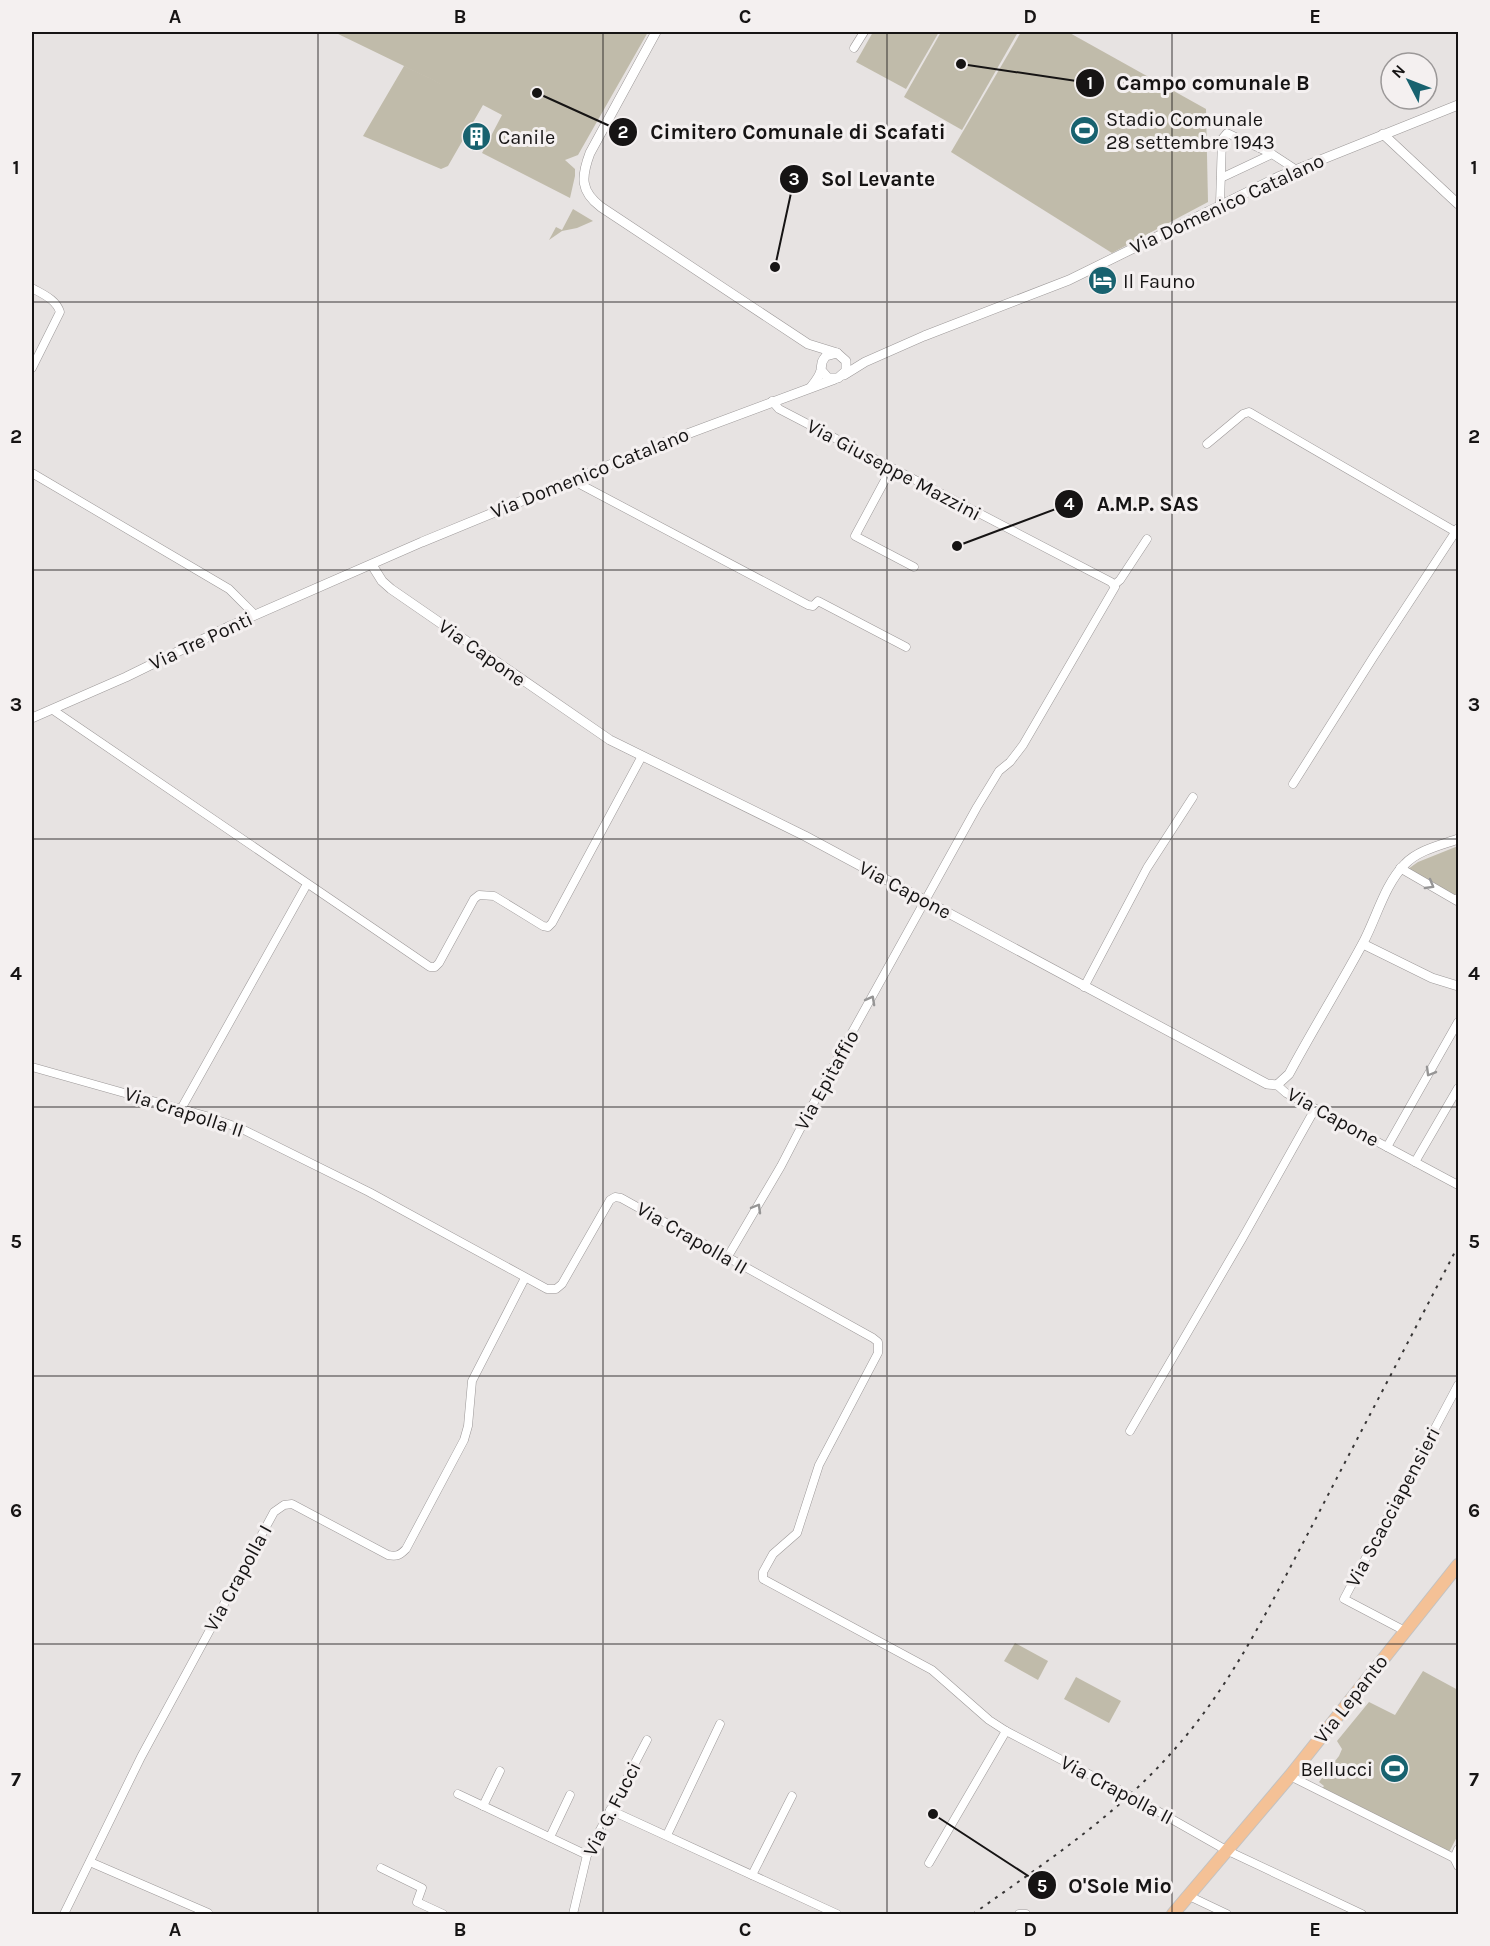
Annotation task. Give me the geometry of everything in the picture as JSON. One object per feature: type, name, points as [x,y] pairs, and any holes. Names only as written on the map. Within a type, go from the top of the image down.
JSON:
[{"type":"main road","name":"Via Lepanto","points":[[1173,1914],[1290,1776],[1458,1565]]},
{"type":"street","points":[[656,32],[590,153],[585,166],[584,178],[587,195],[601,207],[808,344],[855,362],[865,362]]},
{"type":"street","points":[[854,48],[864,32]]},
{"type":"street","name":"Via Domenico Catalano","points":[[372,565],[572,480],[772,401],[835,379],[865,362],[924,336],[1069,280],[1295,169],[1458,105]]},
{"type":"street","points":[[1220,204],[1222,139],[1227,133],[1272,154],[1295,169]]},
{"type":"street","points":[[1383,134],[1458,204]]},
{"type":"street","points":[[1221,178],[1272,154]]},
{"type":"street","points":[[32,288],[49,298],[58,306],[60,312],[32,368]]},
{"type":"street","points":[[808,344],[825,376],[835,379]]},
{"type":"street","points":[[811,387],[826,356],[841,355]]},
{"type":"street","points":[[841,355],[847,364],[844,375]]},
{"type":"street","name":"Via Giuseppe Mazzini","points":[[772,401],[779,409],[1114,585]]},
{"type":"street","points":[[1207,444],[1243,414],[1249,412],[1457,530],[1293,784]]},
{"type":"street","points":[[891,469],[855,536],[914,567]]},
{"type":"street","points":[[32,474],[229,589],[255,615]]},
{"type":"street","points":[[572,480],[808,605],[813,606],[818,601],[906,647]]},
{"type":"street","points":[[926,901],[992,782],[1023,745],[1115,589],[1114,585],[1120,580],[1147,539]]},
{"type":"street","name":"Via Tre Ponti","points":[[32,718],[255,615],[372,565]]},
{"type":"street","name":"Via Capone","points":[[372,565],[386,586],[610,740],[763,814],[1262,1082],[1277,1085],[1286,1093],[1458,1185]]},
{"type":"street","points":[[53,710],[307,884],[430,967],[435,968],[440,963],[474,899],[479,895],[494,896],[543,926],[548,927],[552,923],[642,756]]},
{"type":"street","points":[[1084,987],[1147,868],[1193,797]]},
{"type":"street","points":[[1277,1085],[1289,1074],[1363,944],[1401,868],[1422,852],[1458,839]]},
{"type":"street","points":[[1401,868],[1457,901],[1458,898]]},
{"type":"street","points":[[181,1109],[307,884]]},
{"type":"street","name":"Via Epitaffio","points":[[727,1258],[781,1166],[824,1083],[926,901]]},
{"type":"street","points":[[1363,944],[1432,978],[1458,987]]},
{"type":"street","points":[[1387,1147],[1458,1022]]},
{"type":"street","name":"Via Crapolla II","points":[[32,1068],[181,1109],[242,1129],[369,1192],[547,1289],[556,1289],[562,1284],[610,1200],[615,1197],[621,1198],[873,1338],[878,1342],[878,1353],[819,1465],[797,1533],[772,1554],[763,1572],[763,1580],[932,1670],[988,1720],[1006,1731],[1131,1796],[1226,1850],[1362,1914]]},
{"type":"street","points":[[1415,1162],[1458,1088]]},
{"type":"street","points":[[1130,1431],[1315,1109]]},
{"type":"street","name":"Via Crapolla I","points":[[64,1914],[141,1756],[274,1512],[284,1505],[292,1504],[388,1555],[395,1557],[406,1549],[464,1440],[468,1426],[472,1382],[525,1278]]},
{"type":"street","name":"Via Scacciapensieri","points":[[1405,1631],[1344,1599],[1458,1385]]},
{"type":"street","points":[[667,1835],[720,1724]]},
{"type":"street","points":[[929,1863],[1006,1731]]},
{"type":"street","name":"Via G. Fucci","points":[[573,1914],[587,1855],[647,1740]]},
{"type":"street","points":[[483,1806],[500,1771]]},
{"type":"street","points":[[1290,1776],[1456,1862],[1458,1849]]},
{"type":"street","points":[[458,1794],[587,1855]]},
{"type":"street","points":[[550,1837],[570,1795]]},
{"type":"street","points":[[752,1875],[792,1796]]},
{"type":"street","points":[[610,1810],[837,1914]]},
{"type":"street","points":[[90,1862],[208,1913]]},
{"type":"street","points":[[381,1868],[422,1888],[417,1902],[443,1914]]},
{"type":"street","points":[[1189,1896],[1227,1914]]},
{"type":"street","points":[[1019,1914],[1026,1914]]},
{"type":"shaded area","points":[[334,32],[648,32],[578,155],[565,160],[575,169],[570,198],[482,153],[502,115],[483,105],[448,166],[441,169],[363,136],[404,66],[468,97]]},
{"type":"shaded area","points":[[873,32],[939,32],[906,89],[856,62]]},
{"type":"shaded area","points":[[941,32],[1018,32],[962,130],[904,97]]},
{"type":"shaded area","name":"Stadio Comunale 28 settembre 1943","points":[[1021,32],[1068,32],[1206,109],[1208,202],[1112,253],[951,152]]},
{"type":"shaded area","points":[[573,209],[593,221],[562,231],[549,240],[556,227],[562,230]]},
{"type":"shaded area","points":[[1458,846],[1458,890],[1455,897],[1408,869],[1418,862]]},
{"type":"shaded area","points":[[1015,1643],[1048,1661],[1038,1680],[1004,1661]]},
{"type":"shaded area","name":"Bellucci","points":[[1423,1671],[1458,1690],[1458,1835],[1449,1852],[1321,1790],[1324,1786],[1319,1782],[1339,1756],[1342,1749],[1337,1741],[1369,1702],[1395,1715]]},
{"type":"shaded area","points":[[1076,1677],[1121,1701],[1109,1723],[1064,1699]]},
{"type":"railway","points":[[973,1914],[1052,1858],[1103,1818],[1151,1775],[1195,1725],[1233,1671],[1266,1613],[1458,1246]]},
{"type":"place","name":"Campo comunale B","points":[[961,64]]},
{"type":"place","name":"Cimitero Comunale di Scafati","points":[[537,93]]},
{"type":"place","name":"Stadio Comunale 28 settembre 1943","points":[[1085,131]]},
{"type":"place","name":"Canile","points":[[477,137]]},
{"type":"place","name":"Sol Levante","points":[[775,267]]},
{"type":"place","name":"Il Fauno","points":[[1102,281]]},
{"type":"place","name":"A.M.P. SAS","points":[[957,546]]},
{"type":"place","name":"Bellucci","points":[[1394,1769]]},
{"type":"place","name":"O'Sole Mio","points":[[933,1814]]}]
